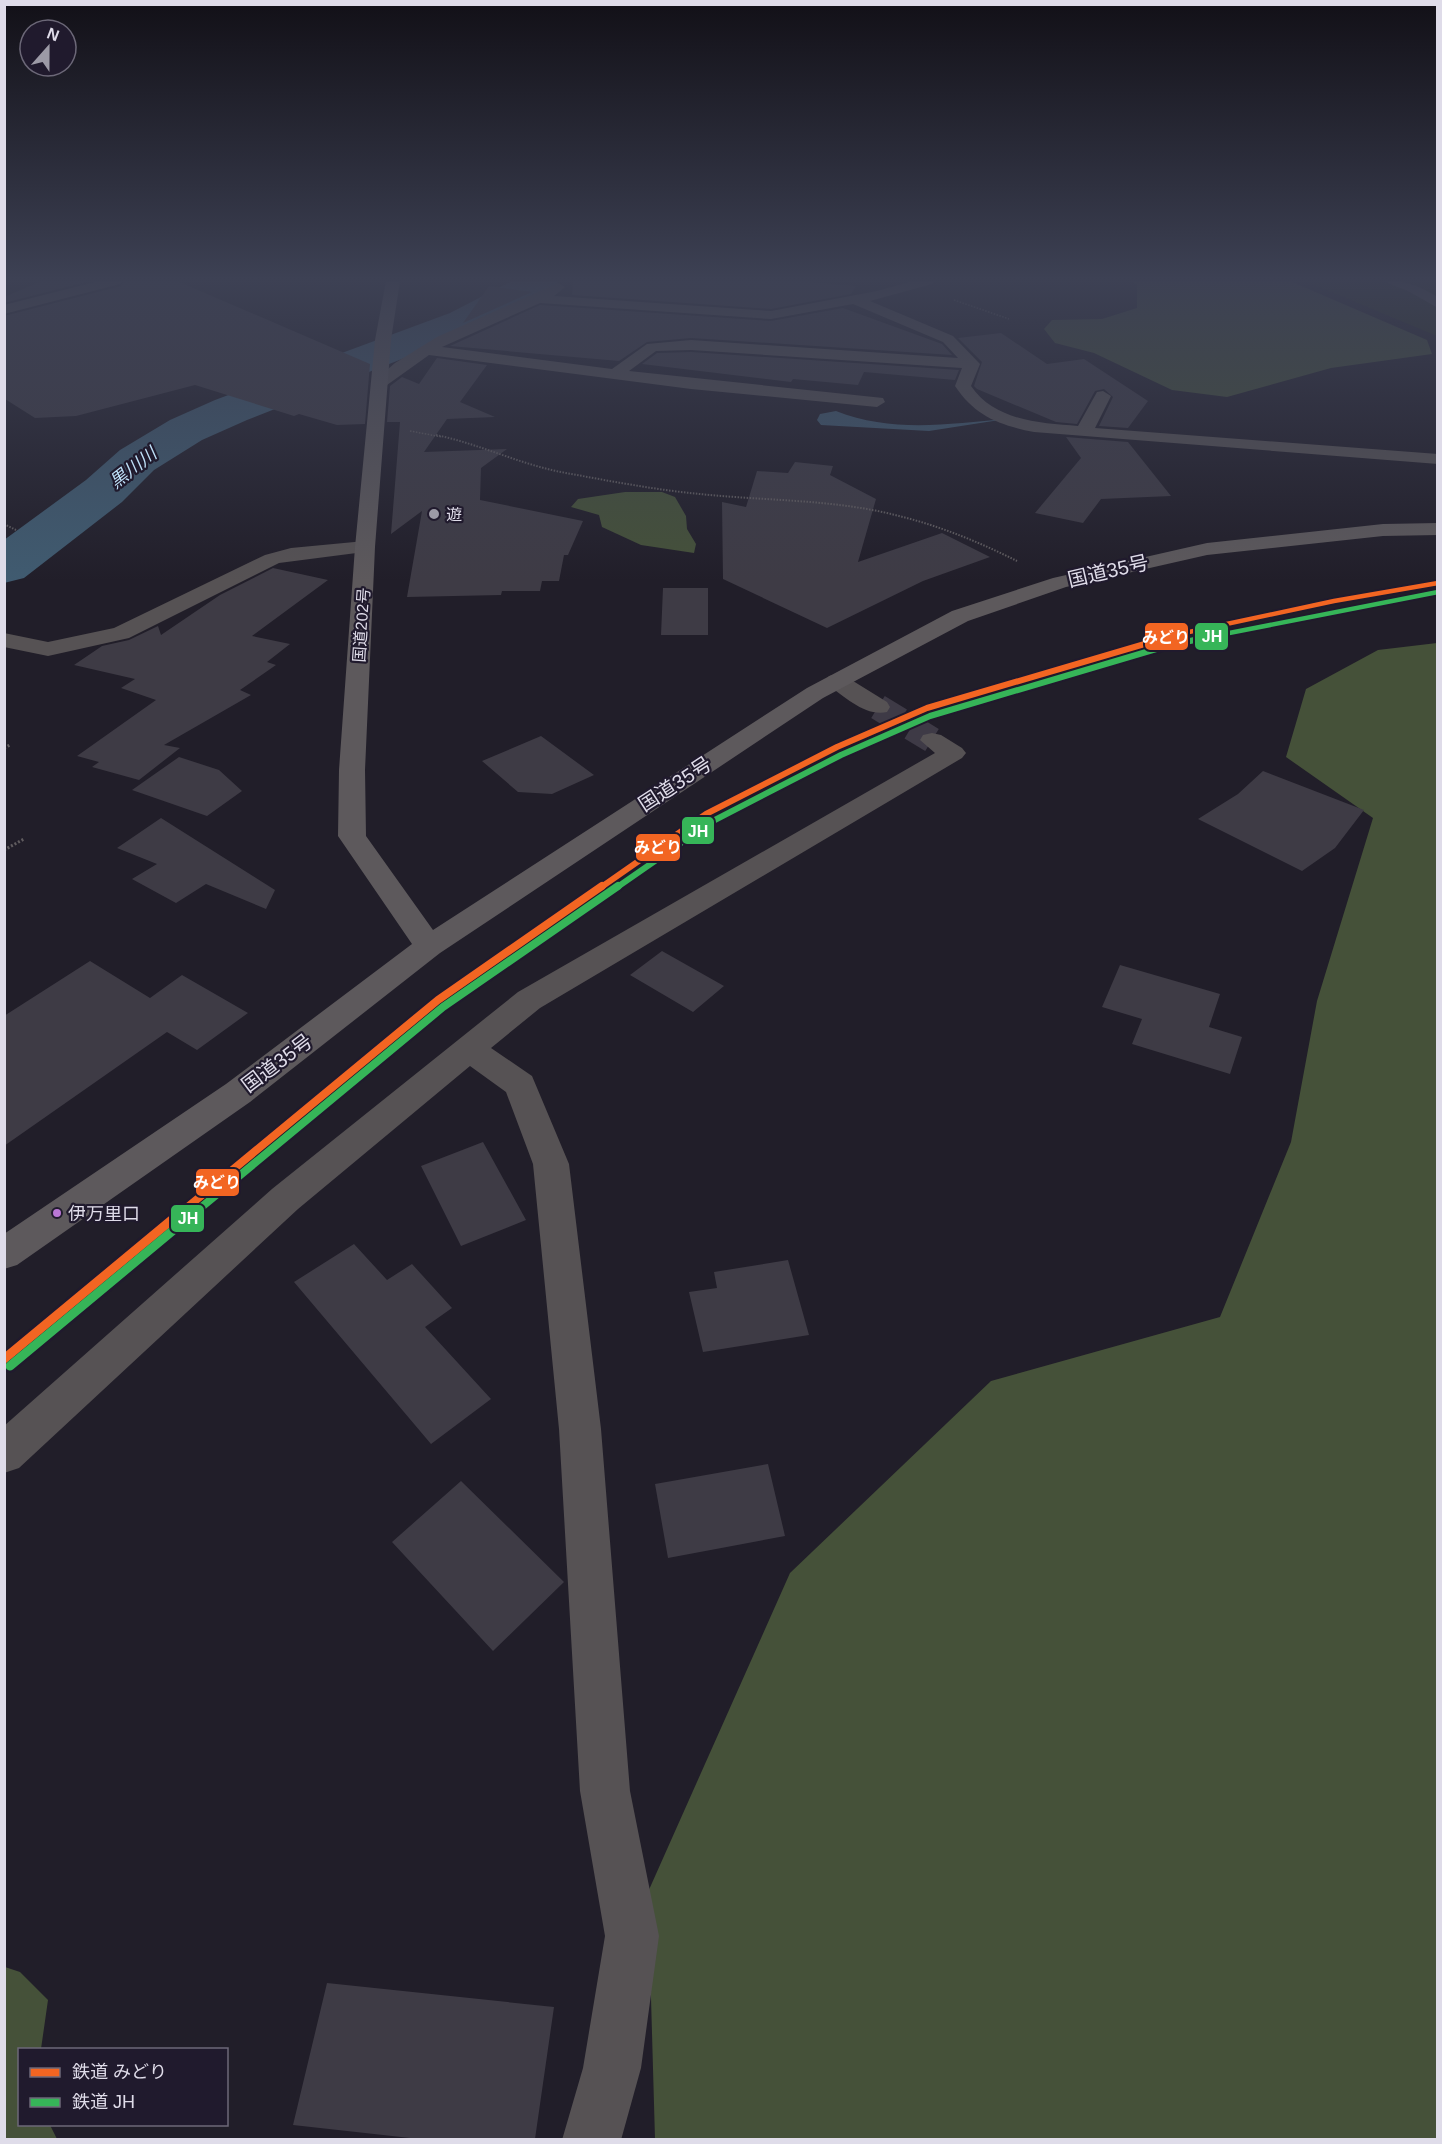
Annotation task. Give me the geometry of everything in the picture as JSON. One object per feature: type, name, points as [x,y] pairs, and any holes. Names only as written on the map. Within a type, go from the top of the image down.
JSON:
[{"type":"highway","name":"国道202号","points":[[381,382],[365,547],[352,770],[352,836],[429,946]]},
{"type":"highway","name":"国道35号","points":[[4,1254],[238,1093],[429,946],[815,693],[960,616],[1060,582],[1208,549],[1383,530],[1437,529]]},
{"type":"street","points":[[671,381],[877,402]]},
{"type":"street","points":[[965,381],[963,386],[969,398],[979,407],[1014,421],[1084,432],[1437,459]]},
{"type":"street","points":[[1084,432],[1102,396]]},
{"type":"street","points":[[4,640],[48,649],[121,633],[272,559],[291,554],[365,547]]},
{"type":"street","points":[[837,681],[878,707]]},
{"type":"street","points":[[4,1454],[285,1199],[529,1000],[953,753],[932,740]]},
{"type":"street","points":[[469,1049],[520,1085],[550,1164],[552,1175],[580,1429],[604,1791],[632,1936],[612,2068],[591,2139]]},
{"type":"path","points":[[376,426],[439,436],[564,473],[698,494],[822,504],[897,515],[970,538],[1060,582]]},
{"type":"path","points":[[4,524],[16,530]]},
{"type":"path","points":[[4,748],[10,745]]},
{"type":"path","points":[[4,849],[24,839]]},
{"type":"green space","points":[[1153,381],[1284,381],[1227,397],[1172,390]]},
{"type":"green space","points":[[625,492],[662,492],[675,497],[686,516],[687,529],[696,544],[694,553],[641,545],[602,527],[599,515],[571,507],[578,499]]},
{"type":"green space","points":[[1437,643],[1437,2139],[655,2139],[648,1892],[790,1573],[991,1381],[1220,1317],[1291,1142],[1317,1001],[1373,818],[1286,757],[1306,689],[1378,650]]},
{"type":"green space","points":[[5,1967],[20,1972],[48,2000],[41,2048],[18,2048],[18,2126],[50,2126],[57,2139],[5,2139]]},
{"type":"water","points":[[836,411],[857,418],[899,425],[1006,419],[929,431],[821,425],[817,420],[820,414]]},
{"type":"building","points":[[5,381],[369,381],[365,424],[337,425],[299,414],[294,416],[195,385],[76,416],[35,418],[5,399]]},
{"type":"building","points":[[397,381],[412,381],[419,384],[421,381],[475,381],[460,402],[495,417],[447,419],[424,452],[507,449],[481,468],[480,500],[583,521],[568,555],[564,555],[559,581],[542,581],[540,591],[502,591],[501,595],[407,597],[422,511],[391,534],[400,422],[387,422],[390,386]]},
{"type":"building","points":[[815,381],[860,381],[858,385]]},
{"type":"building","points":[[976,381],[1118,381],[1148,401],[1128,428],[1099,426],[1113,397],[1104,389],[1095,391],[1077,424],[1056,422],[974,386]]},
{"type":"building","points":[[1066,437],[1128,442],[1171,496],[1101,499],[1083,523],[1035,513],[1081,458]]},
{"type":"building","points":[[795,462],[833,466],[830,475],[876,499],[858,562],[942,533],[990,557],[923,581],[827,628],[723,579],[722,502],[746,507],[757,471],[788,473]]},
{"type":"building","points":[[273,568],[328,580],[252,636],[290,644],[267,662],[276,665],[240,690],[251,695],[164,745],[180,748],[139,780],[92,767],[99,762],[77,756],[156,700],[121,688],[135,679],[74,665],[102,646],[129,640],[158,626],[161,635],[220,595]]},
{"type":"building","points":[[663,588],[708,588],[708,635],[661,635]]},
{"type":"building","points":[[541,736],[594,775],[552,794],[518,792],[482,761]]},
{"type":"building","points":[[179,757],[219,770],[242,791],[207,816],[132,790]]},
{"type":"building","points":[[1263,771],[1364,810],[1335,848],[1302,871],[1198,819],[1238,794]]},
{"type":"building","points":[[161,818],[275,890],[266,909],[206,884],[176,903],[132,879],[157,864],[117,848]]},
{"type":"building","points":[[662,951],[724,986],[693,1012],[630,975]]},
{"type":"building","points":[[90,961],[150,998],[182,975],[248,1013],[197,1050],[167,1032],[4,1146],[4,1016]]},
{"type":"building","points":[[1120,965],[1220,994],[1209,1027],[1242,1037],[1230,1074],[1132,1044],[1142,1019],[1102,1007]]},
{"type":"building","points":[[483,1142],[526,1220],[461,1246],[421,1166]]},
{"type":"building","points":[[354,1244],[387,1280],[412,1264],[452,1308],[425,1327],[491,1399],[431,1444],[294,1282]]},
{"type":"building","points":[[788,1260],[809,1335],[703,1352],[689,1292],[717,1288],[714,1272]]},
{"type":"building","points":[[768,1464],[785,1536],[668,1558],[655,1484]]},
{"type":"building","points":[[461,1481],[564,1582],[493,1651],[392,1542]]},
{"type":"building","points":[[327,1983],[554,2007],[535,2139],[419,2139],[293,2125]]},
{"type":"waterway","name":"黒川川","points":[[4,566],[104,491],[137,460],[186,430],[307,381]]},
{"type":"tunnel","points":[[878,707],[932,740]]},
{"type":"rail line","name":"みどり","points":[[4,1359],[438,1000],[706,814],[837,747],[927,708],[1161,638],[1334,601],[1438,583]]},
{"type":"rail line","name":"JH","points":[[10,1366],[443,1007],[711,822],[841,755],[930,716],[1163,647],[1336,610],[1438,592]]},
{"type":"place","name":"遊","points":[[434,514]]},
{"type":"place","name":"伊万里口","points":[[57,1213]]}]
